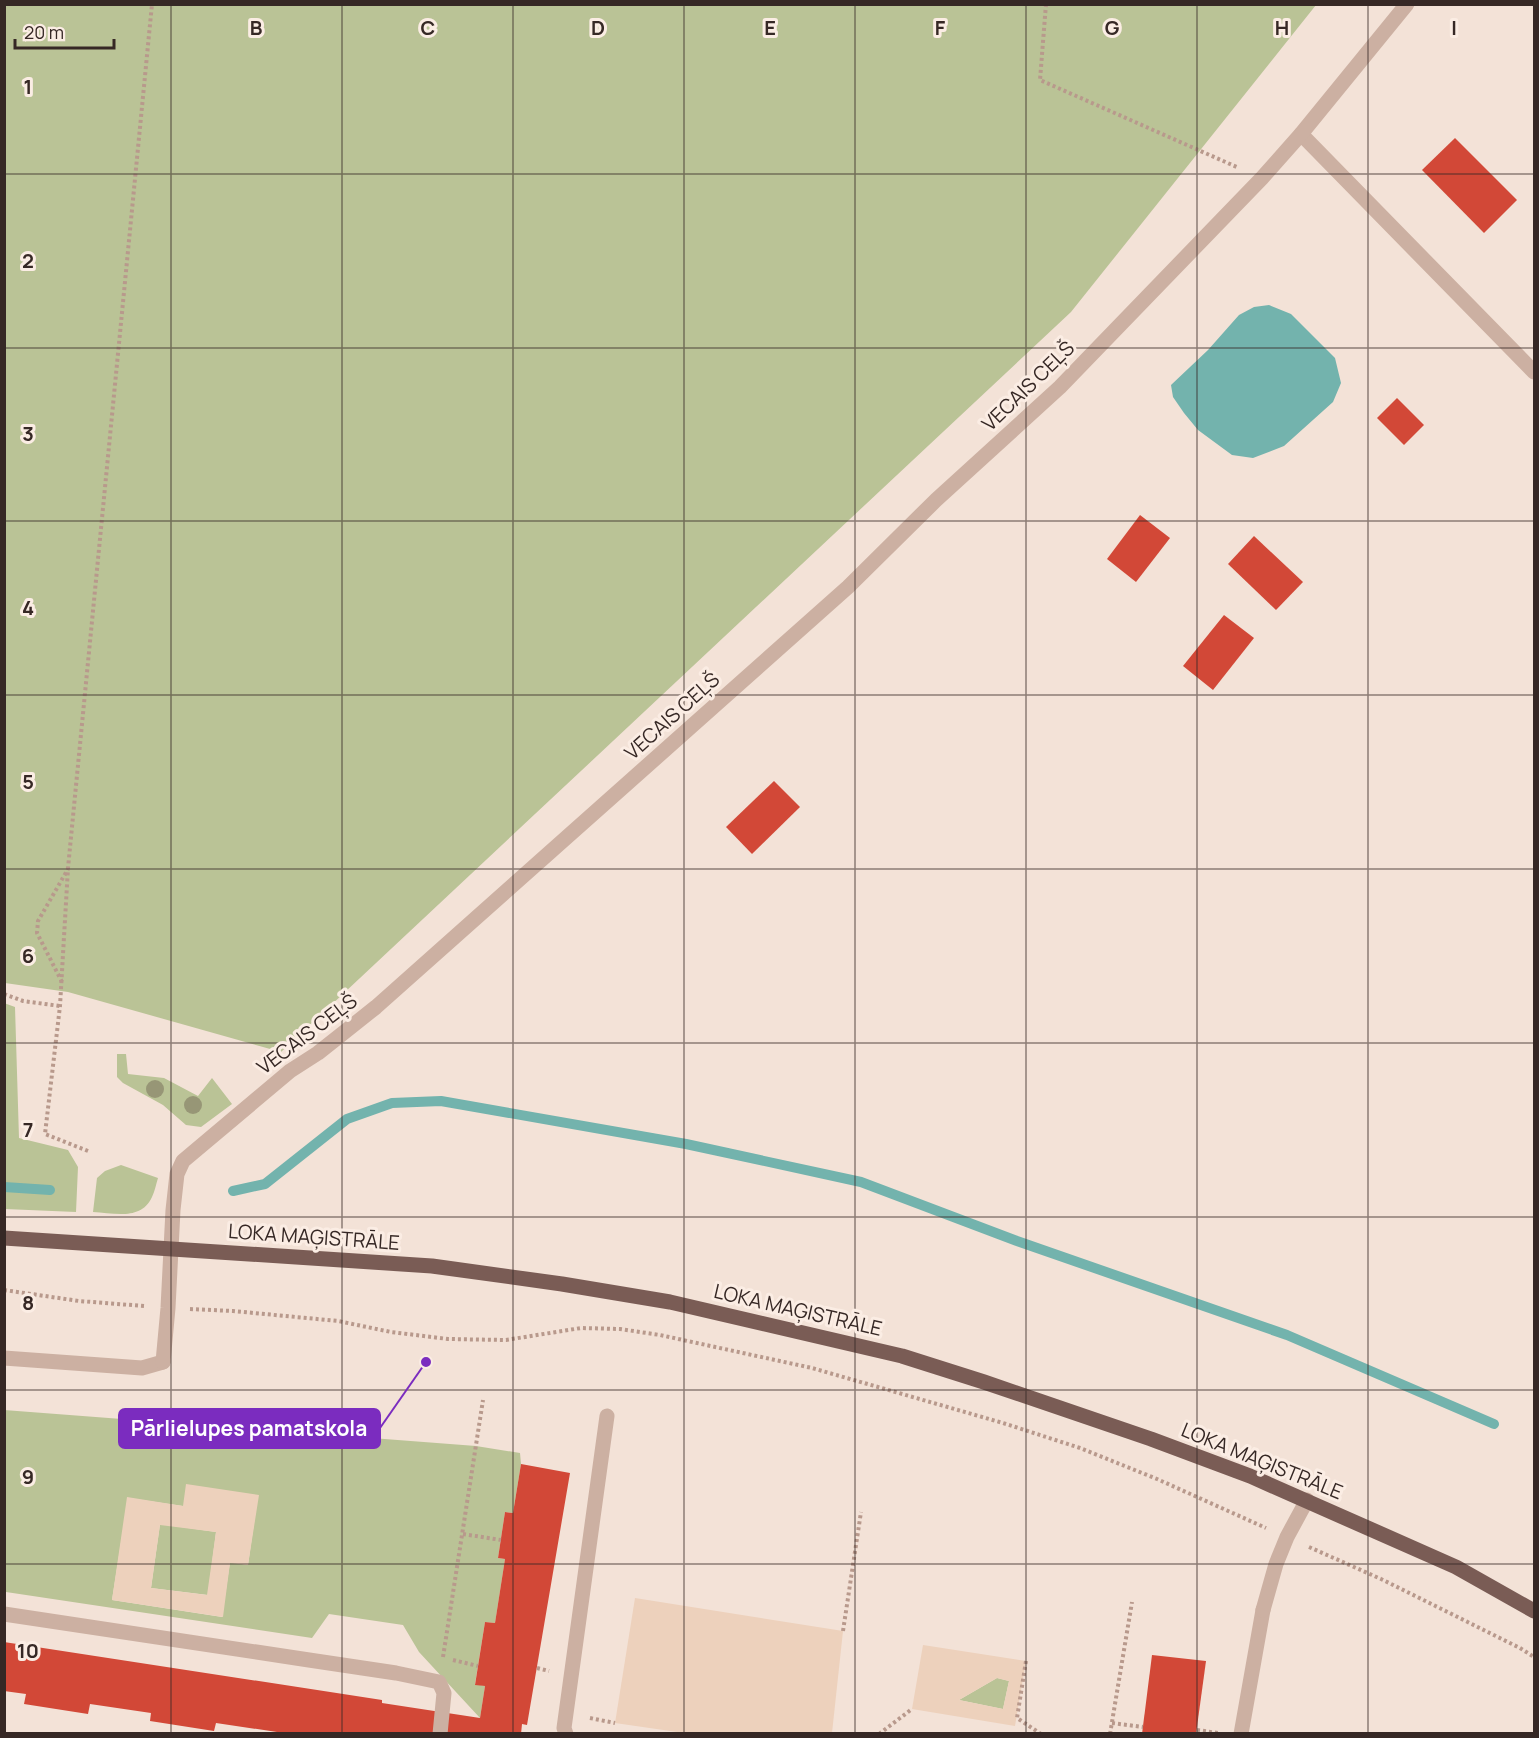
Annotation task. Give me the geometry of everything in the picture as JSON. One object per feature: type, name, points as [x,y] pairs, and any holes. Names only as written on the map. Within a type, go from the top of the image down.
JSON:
[{"type":"main road","name":"LOKA MAĢISTRĀLE","points":[[4,1238],[432,1266],[670,1302],[902,1356],[1151,1439],[1250,1476],[1456,1567],[1534,1611]]},
{"type":"street","name":"VECAIS CEĻŠ","points":[[4,1358],[142,1368],[163,1362],[177,1173],[183,1161],[290,1071],[318,1053],[376,1007],[848,587],[936,500],[1060,387],[1262,178],[1407,4]]},
{"type":"street","points":[[1301,134],[1534,372]]},
{"type":"street","points":[[566,1734],[564,1728],[607,1416]]},
{"type":"street","points":[[1241,1734],[1263,1610],[1276,1564],[1287,1537],[1307,1500]]},
{"type":"street","points":[[4,1614],[396,1673],[439,1682],[444,1693],[440,1734]]},
{"type":"path","points":[[88,1150],[45,1134],[60,1006],[68,868],[152,4]]},
{"type":"path","points":[[1046,4],[1040,80],[1262,178]]},
{"type":"path","points":[[62,983],[44,950],[37,927],[38,921],[68,868]]},
{"type":"path","points":[[4,994],[23,1001],[60,1006]]},
{"type":"path","points":[[4,1290],[79,1301],[233,1311],[338,1321],[391,1332],[448,1339],[506,1340],[581,1328],[620,1329],[660,1335],[812,1368],[1003,1423],[1080,1448],[1156,1479],[1381,1579],[1534,1657]]},
{"type":"path","points":[[439,1682],[483,1400]]},
{"type":"path","points":[[843,1631],[861,1512]]},
{"type":"path","points":[[463,1534],[501,1540]]},
{"type":"path","points":[[1110,1734],[1132,1602]]},
{"type":"path","points":[[443,1659],[478,1666]]},
{"type":"path","points":[[1026,1661],[1017,1718],[1041,1734]]},
{"type":"path","points":[[879,1734],[912,1709]]},
{"type":"path","points":[[1112,1723],[1143,1727]]},
{"type":"path","points":[[1197,1730],[1224,1734]]},
{"type":"green space","points":[[5,4],[1316,5],[1071,312],[281,1052],[68,992],[5,983]]},
{"type":"green space","points":[[4,1003],[15,1007],[19,1138],[68,1150],[78,1167],[76,1212],[5,1209]]},
{"type":"green space","points":[[117,1054],[126,1054],[128,1074],[164,1078],[198,1096],[212,1078],[232,1104],[201,1127],[186,1125],[163,1105],[123,1083],[117,1077]]},
{"type":"green space","points":[[121,1165],[158,1178],[152,1197],[147,1205],[134,1213],[93,1212],[97,1178],[105,1171]]},
{"type":"green space","points":[[4,1410],[476,1446],[520,1453],[521,1464],[513,1513],[505,1512],[498,1558],[505,1559],[495,1623],[485,1622],[475,1684],[485,1686],[480,1718],[419,1652],[403,1625],[329,1614],[312,1638],[6,1592]],"holes":[[[258,1495],[248,1565],[230,1562],[222,1617],[112,1600],[128,1498],[183,1506]]]},
{"type":"green space","points":[[160,1524],[216,1532],[208,1595],[151,1588]]},
{"type":"green space","points":[[997,1678],[1009,1681],[1003,1709],[959,1700]]},
{"type":"shaded area","points":[[186,1484],[259,1495],[248,1565],[230,1563],[223,1617],[112,1600],[127,1497],[183,1506]],"holes":[[[160,1525],[216,1532],[207,1595],[151,1588]]]},
{"type":"shaded area","points":[[635,1598],[843,1631],[832,1733],[684,1733],[615,1723]]},
{"type":"shaded area","points":[[923,1645],[1026,1661],[1015,1726],[912,1709]],"holes":[[[997,1678],[1009,1681],[1003,1709],[959,1700]]]},
{"type":"water","points":[[1269,305],[1291,314],[1335,358],[1341,383],[1333,402],[1284,446],[1253,458],[1232,455],[1198,430],[1173,397],[1171,385],[1208,350],[1239,315],[1254,307]]},
{"type":"building","points":[[1455,138],[1517,200],[1484,233],[1422,170]]},
{"type":"building","points":[[1397,398],[1424,425],[1404,445],[1377,418]]},
{"type":"building","points":[[1140,515],[1170,538],[1136,582],[1107,559]]},
{"type":"building","points":[[1254,536],[1303,582],[1276,610],[1228,564]]},
{"type":"building","points":[[1224,615],[1254,638],[1213,690],[1183,666]]},
{"type":"building","points":[[774,781],[800,807],[752,854],[726,827]]},
{"type":"building","points":[[521,1464],[570,1473],[527,1725],[522,1724],[521,1734],[277,1734],[277,1732],[216,1723],[214,1731],[150,1721],[151,1713],[90,1704],[88,1714],[24,1704],[26,1694],[4,1691],[4,1642],[382,1700],[382,1703],[480,1718],[485,1686],[475,1685],[485,1622],[495,1623],[505,1559],[498,1558],[505,1512],[513,1513]]},
{"type":"building","points":[[1152,1655],[1206,1661],[1196,1734],[1142,1734]]},
{"type":"waterway","points":[[233,1191],[265,1184],[347,1119],[392,1103],[441,1101],[686,1144],[861,1182],[1017,1241],[1287,1335],[1494,1424]]},
{"type":"waterway","points":[[4,1187],[50,1190]]},
{"type":"place","name":"Pārlielupes pamatskola","points":[[426,1362]]}]
